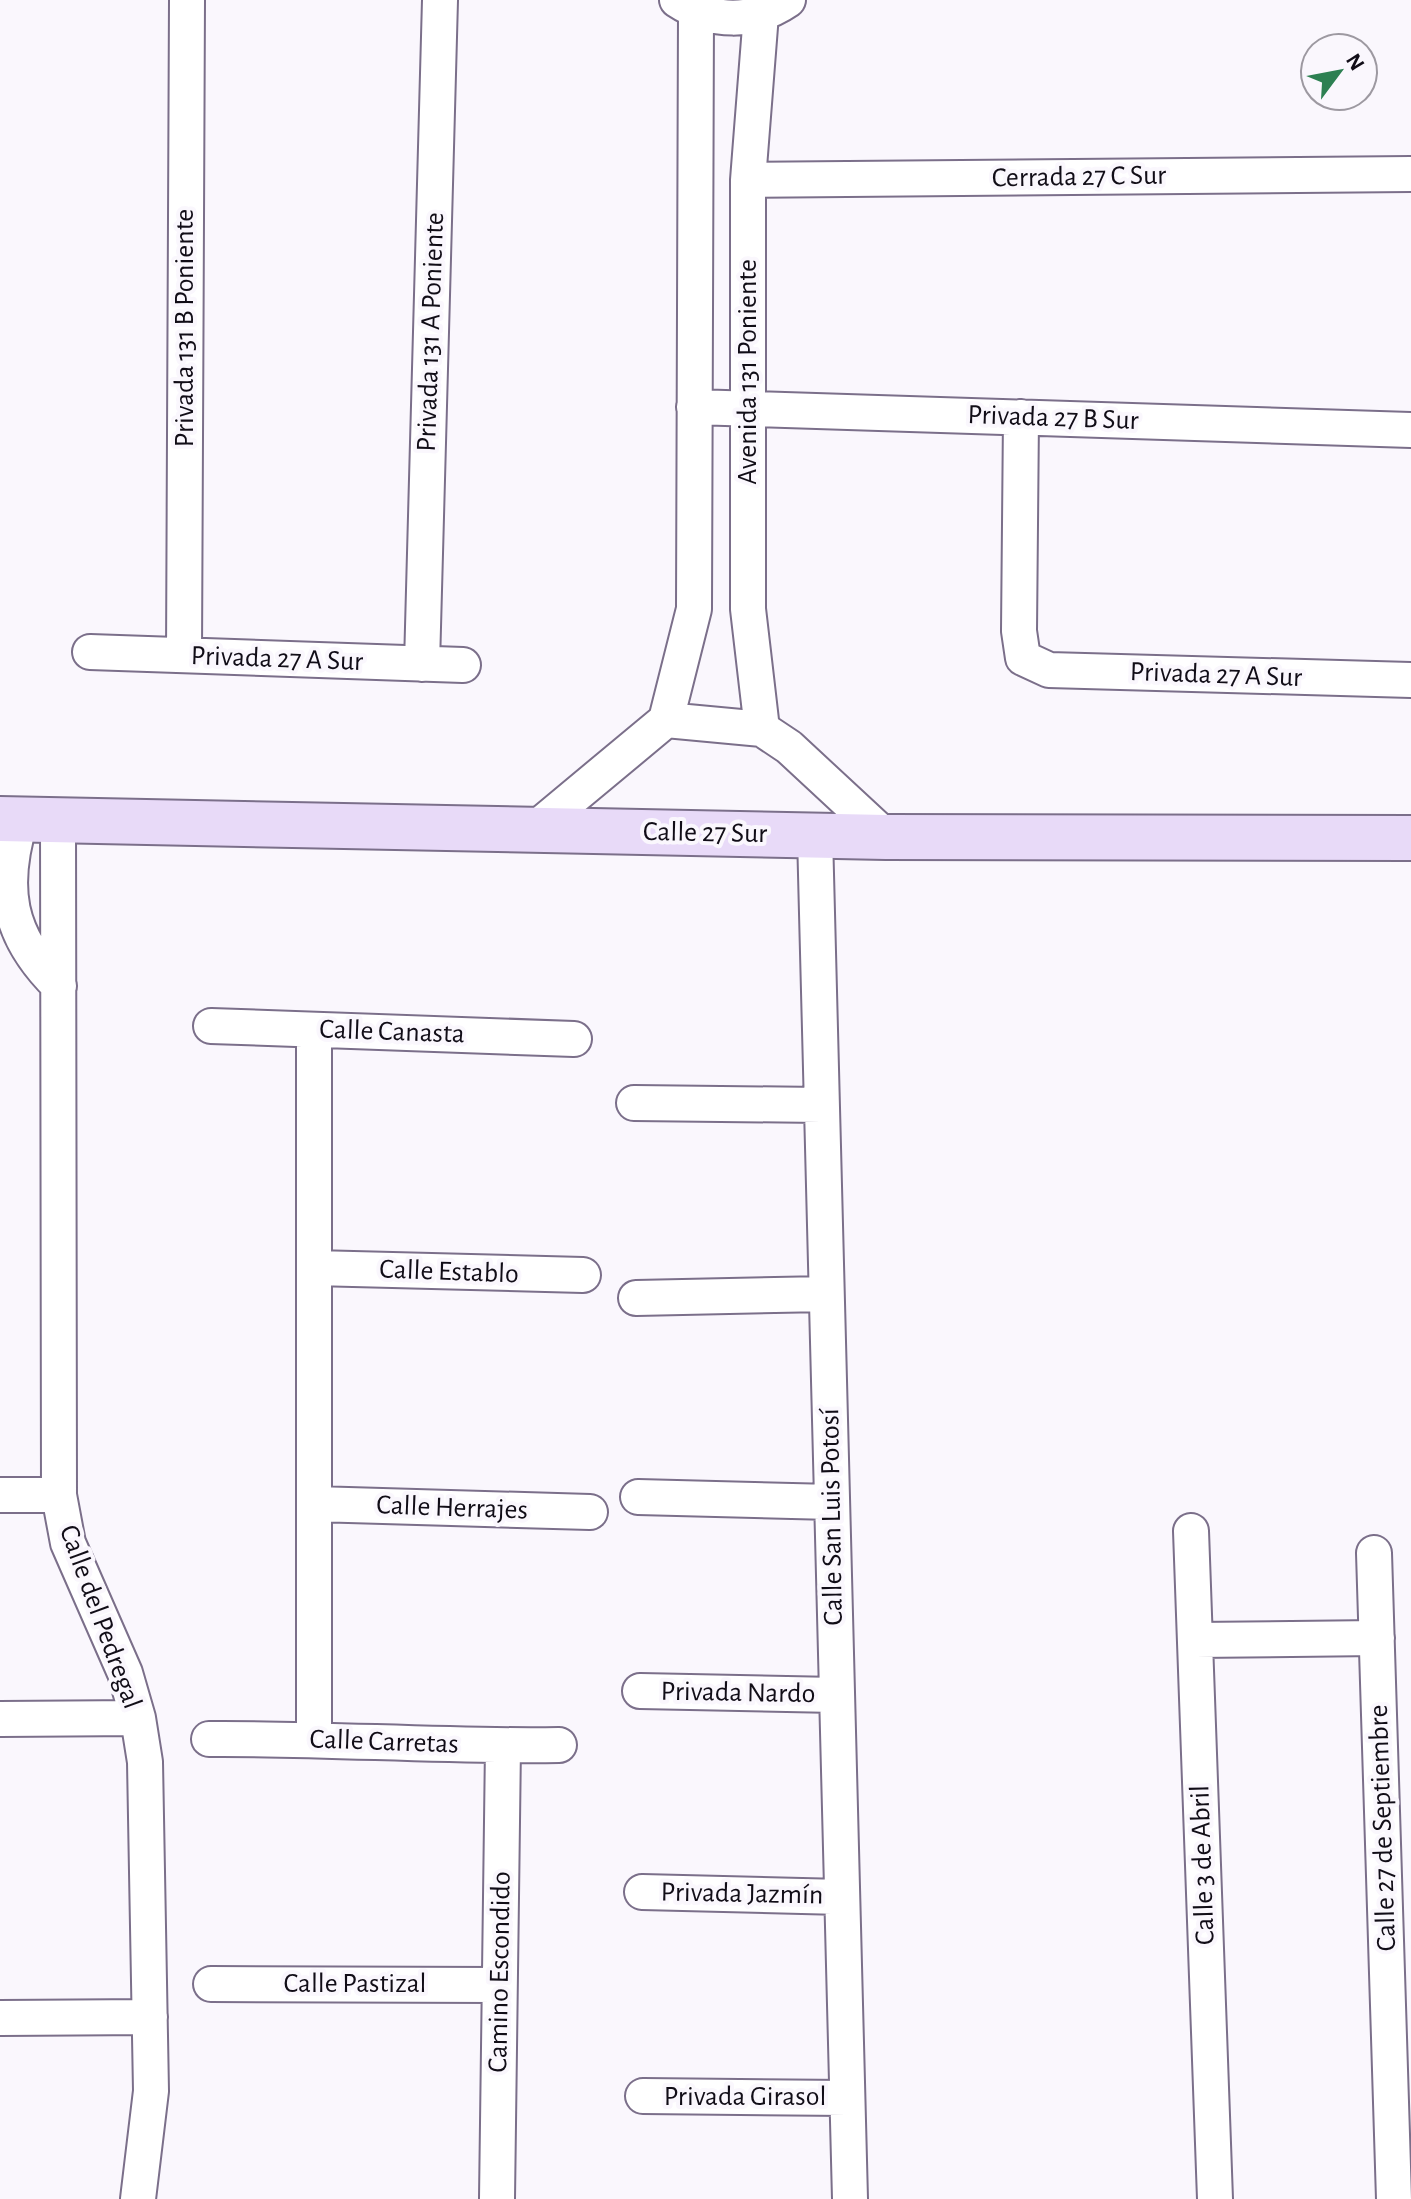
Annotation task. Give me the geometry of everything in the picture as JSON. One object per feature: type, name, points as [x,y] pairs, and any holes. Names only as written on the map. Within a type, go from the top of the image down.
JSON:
[{"type":"street","name":"Privada 131 B Poniente","points":[[184,655],[187,0]]},
{"type":"street","name":"Privada 131 A Poniente","points":[[422,664],[440,0]]},
{"type":"street","points":[[687,6],[729,19],[774,7]]},
{"type":"street","name":"Avenida 131 Poniente","points":[[666,720],[694,609],[687,6]]},
{"type":"street","name":"Avenida 131 Poniente","points":[[762,729],[748,609],[748,180],[774,7]]},
{"type":"street","name":"Cerrada 27 C Sur","points":[[748,180],[1411,174]]},
{"type":"street","name":"Privada 27 B Sur","points":[[694,407],[1411,430]]},
{"type":"street","name":"Privada 27 A Sur","points":[[1021,417],[1019,631],[1023,658],[1049,670],[1411,680]]},
{"type":"street","name":"Privada 27 A Sur","points":[[90,652],[463,665]]},
{"type":"street","points":[[535,829],[666,720],[762,729],[789,747],[886,837]]},
{"type":"street","points":[[27,819],[13,845],[5,872],[12,909],[18,931],[29,951],[59,986]]},
{"type":"street","name":"Calle 27 Sur","points":[[27,819],[886,837],[1411,838]]},
{"type":"street","name":"Calle del Pedregal","points":[[27,819],[58,864],[59,1495],[68,1543],[125,1673],[138,1718],[145,1762],[151,2091],[138,2199]]},
{"type":"street","name":"Calle San Luis Potosí","points":[[815,835],[850,2199]]},
{"type":"street","points":[[5,872],[58,864]]},
{"type":"street","name":"Calle Canasta","points":[[211,1026],[574,1039]]},
{"type":"street","points":[[314,1030],[314,1738]]},
{"type":"street","points":[[634,1103],[821,1105]]},
{"type":"street","name":"Calle Establo","points":[[314,1268],[583,1275]]},
{"type":"street","points":[[636,1298],[826,1294]]},
{"type":"street","points":[[0,1495],[59,1495]]},
{"type":"street","points":[[638,1497],[832,1502]]},
{"type":"street","name":"Calle Herrajes","points":[[314,1504],[590,1512]]},
{"type":"street","name":"Calle 3 de Abril","points":[[1191,1531],[1215,2199]]},
{"type":"street","name":"Calle 27 de Septiembre","points":[[1374,1553],[1394,2199]]},
{"type":"street","points":[[1195,1640],[1377,1638]]},
{"type":"street","name":"Privada Nardo","points":[[640,1691],[836,1695]]},
{"type":"street","points":[[0,1719],[138,1718]]},
{"type":"street","name":"Calle Carretas","points":[[209,1739],[314,1738],[503,1746],[559,1745]]},
{"type":"street","name":"Camino Escondido","points":[[497,2199],[503,1746]]},
{"type":"street","name":"Privada Jazmín","points":[[642,1892],[842,1897]]},
{"type":"street","name":"Calle Pastizal","points":[[211,1984],[499,1985]]},
{"type":"street","points":[[0,2018],[150,2017]]},
{"type":"street","name":"Privada Girasol","points":[[643,2096],[847,2098]]}]
